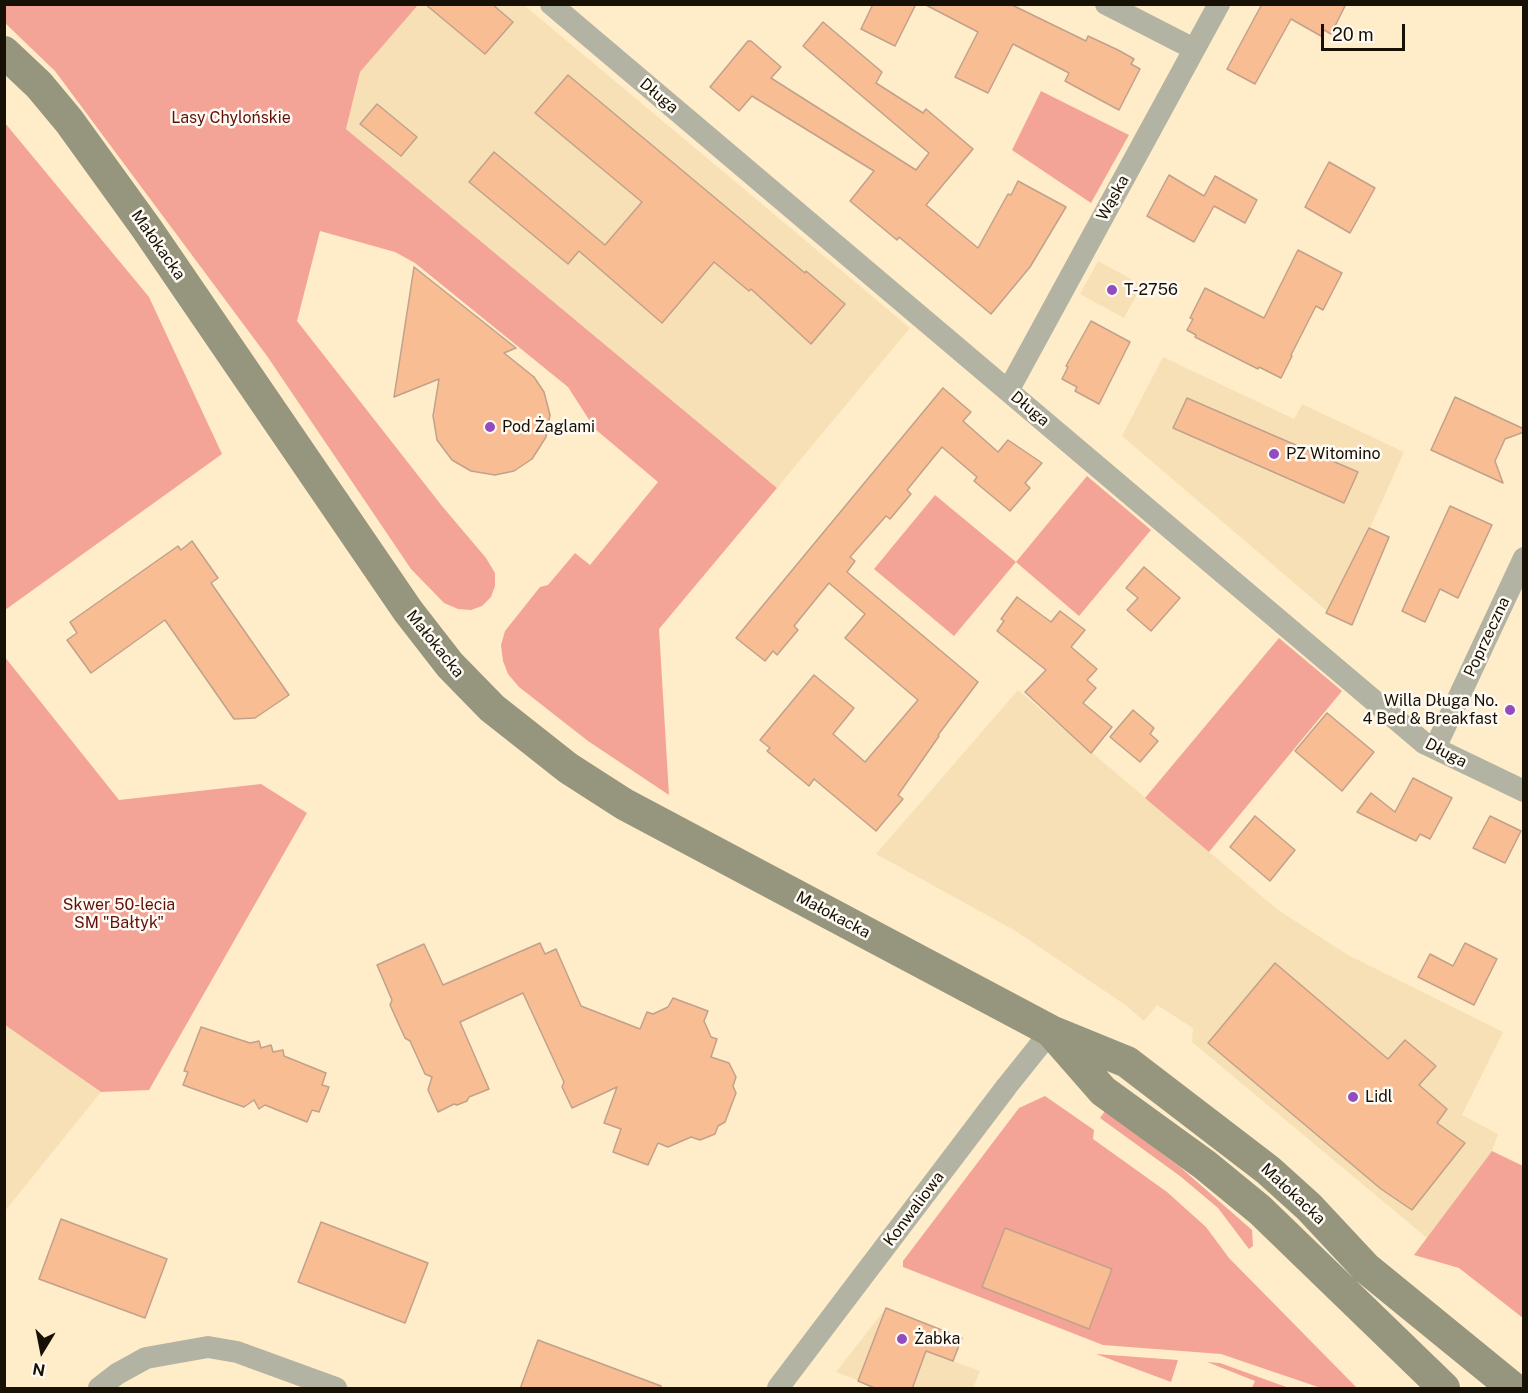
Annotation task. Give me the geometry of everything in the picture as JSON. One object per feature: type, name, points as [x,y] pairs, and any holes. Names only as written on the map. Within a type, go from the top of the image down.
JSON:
[{"type":"main road","name":"Małokacka","points":[[4,52],[39,85],[69,121],[147,229],[408,611],[450,664],[492,708],[568,768],[624,804],[1051,1031],[1127,1062],[1269,1170],[1309,1207],[1366,1268],[1513,1389]]},
{"type":"main road","name":"Małokacka","points":[[1051,1031],[1103,1091],[1206,1165],[1260,1210],[1444,1389]]},
{"type":"street","name":"Długa","points":[[551,4],[1424,743],[1524,791]]},
{"type":"street","points":[[1106,4],[1194,49]]},
{"type":"street","name":"Wąska","points":[[1008,391],[1219,4]]},
{"type":"street","name":"Poprzeczna","points":[[1435,748],[1524,558]]},
{"type":"street","name":"Konwaliowa","points":[[778,1389],[1051,1031]]},
{"type":"street","points":[[99,1389],[117,1374],[146,1358],[208,1347],[237,1352],[336,1389]]},
{"type":"shaded area","points":[[418,5],[524,5],[910,328],[777,488],[346,129],[360,72]]},
{"type":"shaded area","points":[[1098,261],[1142,285],[1124,318],[1080,294]]},
{"type":"shaded area","points":[[1163,357],[1294,419],[1302,404],[1404,452],[1370,528],[1390,538],[1352,625],[1327,613],[1122,436]]},
{"type":"shaded area","points":[[1018,690],[1278,910],[1348,955],[1503,1032],[1462,1115],[1498,1134],[1492,1151],[1427,1238],[1192,1042],[1193,1028],[1157,1005],[1144,1021],[1124,1004],[1014,930],[876,854]]},
{"type":"shaded area","points":[[5,1025],[101,1092],[5,1211]]},
{"type":"shaded area","points":[[886,1308],[962,1338],[953,1361],[980,1371],[973,1388],[877,1388],[836,1372]]},
{"type":"green space","name":"Lasy Chylońskie","points":[[4,5],[418,5],[360,72],[346,129],[777,488],[659,629],[669,795],[588,741],[519,687],[508,674],[503,661],[501,645],[505,631],[540,587],[548,585],[575,553],[590,565],[658,482],[595,429],[568,387],[415,263],[395,252],[320,231],[297,321],[442,506],[486,558],[495,573],[495,586],[491,597],[482,606],[471,610],[458,609],[444,603],[411,569],[267,356],[55,71],[5,23]]},
{"type":"green space","points":[[1041,91],[1129,135],[1091,203],[1012,150]]},
{"type":"green space","points":[[5,123],[149,297],[222,454],[5,610]]},
{"type":"green space","points":[[1087,476],[1151,530],[1079,616],[1016,562]]},
{"type":"green space","points":[[935,495],[1016,562],[954,636],[874,569]]},
{"type":"green space","points":[[1279,638],[1342,691],[1209,852],[1145,798]]},
{"type":"green space","name":"Skwer 50-lecia SM \"Bałtyk\"","points":[[4,656],[119,800],[261,784],[307,813],[149,1090],[101,1092],[5,1025]]},
{"type":"green space","points":[[1045,1096],[1094,1130],[1093,1139],[1167,1192],[1206,1227],[1229,1258],[1357,1388],[1321,1388],[1221,1354],[1103,1345],[903,1267],[903,1261],[1019,1108]],"holes":[[[1005,1228],[1112,1270],[1088,1329],[982,1287]]]},
{"type":"green space","points":[[1105,1111],[1180,1167],[1252,1230],[1253,1246],[1249,1249],[1218,1208],[1180,1176],[1100,1118]]},
{"type":"green space","points":[[1492,1151],[1523,1166],[1523,1318],[1459,1268],[1414,1255]]},
{"type":"green space","points":[[1096,1354],[1178,1360],[1171,1382]]},
{"type":"green space","points":[[1207,1362],[1220,1363],[1289,1388],[1252,1388],[1255,1381]]},
{"type":"building","points":[[425,4],[492,4],[513,22],[485,54]]},
{"type":"building","points":[[873,4],[916,4],[895,46],[861,29]]},
{"type":"building","points":[[924,4],[1010,4],[1086,41],[1088,36],[1118,50],[1134,59],[1131,64],[1140,69],[1119,110],[1065,81],[1069,73],[1013,44],[988,93],[955,77],[978,32]]},
{"type":"building","points":[[1262,4],[1346,4],[1331,34],[1324,30],[1321,36],[1291,19],[1255,84],[1227,69]]},
{"type":"building","points":[[823,22],[882,72],[876,83],[923,113],[926,109],[973,149],[926,205],[978,248],[1008,194],[1011,195],[1018,181],[1066,207],[1030,267],[991,314],[899,237],[897,240],[850,201],[874,171],[752,96],[739,111],[710,87],[748,41],[751,41],[781,67],[771,78],[916,170],[929,153],[803,46]]},
{"type":"building","points":[[568,75],[845,304],[811,344],[751,289],[749,291],[714,262],[662,323],[579,251],[568,264],[469,182],[494,152],[605,245],[642,202],[535,113]]},
{"type":"building","points":[[377,104],[417,137],[401,156],[360,124]]},
{"type":"building","points":[[1329,162],[1375,188],[1350,233],[1305,207]]},
{"type":"building","points":[[1169,175],[1204,196],[1215,176],[1257,200],[1245,223],[1214,206],[1194,242],[1147,216]]},
{"type":"building","points":[[1298,250],[1342,273],[1323,310],[1316,306],[1281,378],[1195,337],[1196,335],[1187,330],[1193,319],[1190,318],[1205,288],[1264,318]]},
{"type":"building","points":[[414,267],[516,348],[504,353],[534,377],[544,392],[550,415],[546,437],[532,459],[514,471],[495,475],[471,471],[452,460],[437,440],[433,416],[439,379],[394,397]]},
{"type":"building","points":[[1091,321],[1130,342],[1099,404],[1075,391],[1077,387],[1062,379],[1068,367],[1066,366]]},
{"type":"building","points":[[943,388],[971,412],[963,421],[998,452],[1008,440],[1042,463],[1025,483],[1030,488],[1010,511],[974,481],[977,477],[942,447],[907,490],[911,494],[890,519],[886,516],[850,557],[855,561],[847,572],[978,682],[938,735],[898,795],[903,799],[876,831],[814,779],[809,786],[767,751],[770,748],[760,740],[814,675],[854,708],[833,734],[865,762],[918,700],[845,638],[865,614],[829,583],[794,626],[798,630],[777,655],[773,651],[765,661],[736,638]]},
{"type":"building","points":[[1455,397],[1524,429],[1524,432],[1505,439],[1495,461],[1503,483],[1431,450]]},
{"type":"building","name":"PZ Witomino","points":[[1187,398],[1358,472],[1344,503],[1173,428]]},
{"type":"building","points":[[1450,506],[1492,525],[1458,598],[1440,589],[1425,622],[1402,611]]},
{"type":"building","points":[[1369,528],[1389,537],[1352,625],[1326,613]]},
{"type":"building","points":[[192,541],[218,578],[211,583],[289,695],[255,718],[234,719],[165,620],[91,673],[67,640],[77,633],[70,622],[178,546],[181,550]]},
{"type":"building","points":[[1144,567],[1180,598],[1151,631],[1127,610],[1138,598],[1126,588]]},
{"type":"building","points":[[1017,597],[1051,622],[1060,611],[1085,630],[1071,647],[1097,669],[1087,680],[1096,688],[1083,703],[1112,727],[1091,753],[1025,692],[1046,670],[997,631],[1004,621],[1001,619]]},
{"type":"building","points":[[1133,710],[1154,728],[1150,734],[1158,741],[1140,762],[1110,737]]},
{"type":"building","points":[[1327,713],[1374,752],[1342,791],[1295,751]]},
{"type":"building","points":[[1413,778],[1452,798],[1430,839],[1420,834],[1416,841],[1357,812],[1371,793],[1395,812]]},
{"type":"building","points":[[1255,816],[1295,850],[1270,881],[1230,847]]},
{"type":"building","points":[[1490,816],[1521,831],[1505,863],[1473,848]]},
{"type":"building","points":[[540,943],[545,954],[556,949],[581,1006],[640,1029],[647,1012],[653,1014],[668,1007],[673,998],[708,1011],[704,1021],[711,1037],[717,1039],[711,1057],[729,1063],[736,1077],[733,1086],[736,1093],[725,1122],[718,1126],[715,1134],[700,1140],[691,1137],[668,1147],[658,1143],[648,1165],[613,1152],[621,1129],[604,1123],[617,1087],[572,1108],[562,1087],[564,1082],[523,993],[460,1022],[489,1089],[469,1097],[467,1101],[454,1104],[438,1112],[428,1090],[432,1077],[425,1074],[410,1041],[405,1038],[390,1005],[392,1000],[377,965],[424,944],[443,985]]},
{"type":"building","points":[[1465,943],[1497,959],[1474,1005],[1418,977],[1430,954],[1453,966]]},
{"type":"building","name":"Lidl","points":[[1275,963],[1388,1059],[1405,1040],[1436,1066],[1419,1085],[1447,1109],[1437,1123],[1465,1143],[1412,1210],[1381,1189],[1208,1043]]},
{"type":"building","points":[[201,1027],[250,1043],[259,1041],[261,1048],[271,1045],[273,1052],[283,1050],[284,1056],[326,1073],[322,1085],[329,1087],[319,1112],[312,1110],[307,1122],[265,1105],[259,1109],[254,1100],[244,1107],[183,1085],[188,1072],[184,1071]]},
{"type":"building","points":[[61,1219],[167,1259],[145,1318],[39,1279]]},
{"type":"building","points":[[321,1222],[428,1263],[405,1323],[298,1282]]},
{"type":"building","points":[[1005,1228],[1112,1269],[1089,1329],[982,1287]]},
{"type":"building","name":"Żabka","points":[[886,1308],[962,1338],[953,1361],[926,1351],[912,1389],[877,1389],[858,1381]]},
{"type":"building","points":[[538,1340],[661,1386],[660,1389],[520,1389]]},
{"type":"place","name":"T-2756","points":[[1112,290]]},
{"type":"place","name":"Pod Żaglami","points":[[490,427]]},
{"type":"place","name":"PZ Witomino","points":[[1274,454]]},
{"type":"place","name":"Willa Długa No. 4 Bed & Breakfast","points":[[1510,710]]},
{"type":"place","name":"Lidl","points":[[1353,1097]]},
{"type":"place","name":"Żabka","points":[[902,1339]]}]
